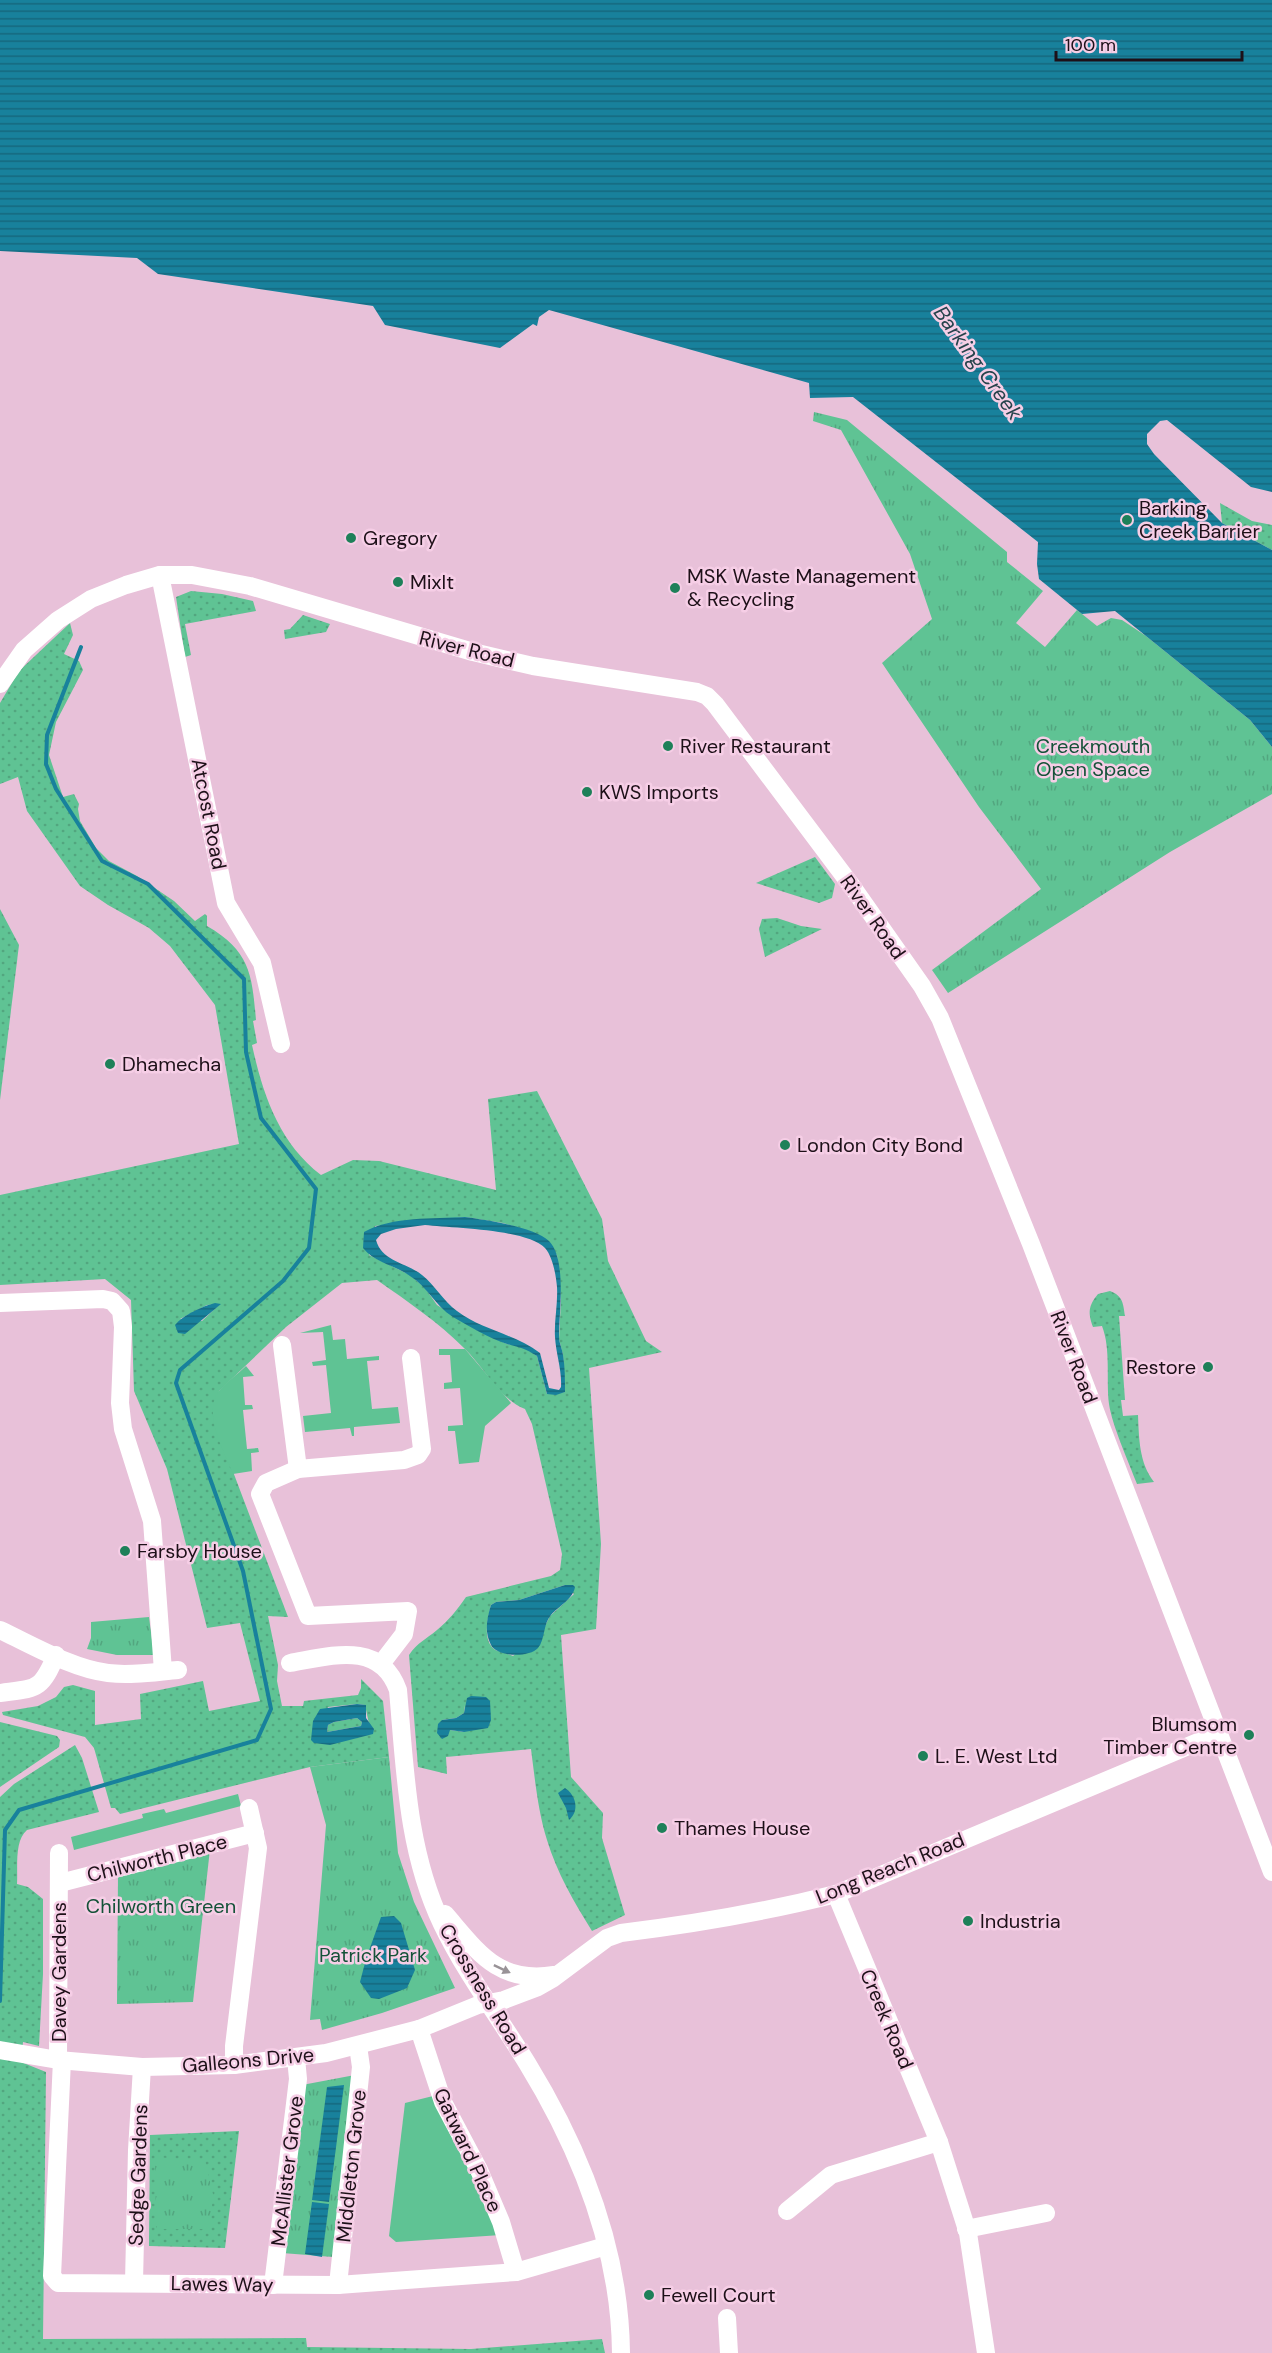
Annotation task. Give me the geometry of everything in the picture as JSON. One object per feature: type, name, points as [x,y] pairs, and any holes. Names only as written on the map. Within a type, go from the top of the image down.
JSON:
[{"type":"street","name":"River Road","points":[[0,684],[24,650],[58,620],[91,600],[126,585],[160,575],[192,575],[222,580],[473,652],[533,666],[697,692],[707,696],[851,885],[922,986],[940,1018],[1031,1245],[1217,1734],[1272,1872]]},
{"type":"street","name":"Atcost Road","points":[[160,575],[226,903],[262,963],[281,1044]]},
{"type":"street","points":[[0,1303],[102,1299],[112,1301],[120,1311],[123,1327],[120,1403],[123,1429],[152,1521],[171,1670],[110,1673],[99,1671],[0,1630]]},
{"type":"street","points":[[282,1345],[277,1366],[298,1469]]},
{"type":"street","points":[[291,1663],[336,1655],[357,1655],[368,1657],[381,1664],[404,1634],[408,1611],[308,1616],[260,1494],[266,1483],[298,1469],[404,1460],[418,1455],[422,1449],[411,1358]]},
{"type":"street","points":[[0,1693],[33,1689],[45,1678],[56,1655]]},
{"type":"street","name":"Crossness Road","points":[[381,1664],[394,1680],[398,1690],[412,1824],[418,1857],[432,1899],[467,1971],[528,2065],[566,2130],[593,2198],[606,2246],[618,2306],[621,2353]]},
{"type":"street","name":"Long Reach Road","points":[[488,2002],[504,2000],[538,1987],[607,1938],[621,1933],[775,1909],[836,1894],[1217,1734]]},
{"type":"street","points":[[234,2065],[234,2046],[258,1848],[249,1808]]},
{"type":"street","name":"Chilworth Place","points":[[60,1883],[255,1833]]},
{"type":"street","name":"Davey Gardens","points":[[59,1853],[60,2060]]},
{"type":"street","name":"Creek Road","points":[[836,1894],[939,2142],[966,2229],[986,2353]]},
{"type":"street","points":[[432,1899],[474,1948],[503,1971],[524,1976],[559,1974]]},
{"type":"street","name":"Galleons Drive","points":[[0,2050],[60,2060],[142,2067],[234,2065],[296,2058],[358,2046],[419,2029],[488,2002]]},
{"type":"street","name":"Gatward Place","points":[[419,2029],[443,2102],[480,2170],[501,2222],[516,2272]]},
{"type":"street","name":"Middleton Grove","points":[[338,2285],[361,2067],[358,2046]]},
{"type":"street","name":"McAllister Grove","points":[[273,2285],[298,2079],[296,2058]]},
{"type":"street","name":"Lawes Way","points":[[60,2060],[52,2276],[58,2283],[338,2285],[516,2272],[606,2246]]},
{"type":"street","name":"Sedge Gardens","points":[[134,2282],[137,2150],[142,2067]]},
{"type":"street","points":[[787,2211],[831,2175],[939,2142]]},
{"type":"street","points":[[966,2229],[1046,2213]]},
{"type":"street","points":[[727,2318],[729,2353]]},
{"type":"green space","name":"Creekmouth Open Space","points":[[814,412],[847,420],[1007,552],[1007,562],[1043,591],[1016,623],[1045,647],[1077,610],[1097,626],[1111,618],[1122,620],[1146,636],[1250,720],[1272,747],[1272,794],[1170,852],[948,993],[932,970],[1041,889],[979,807],[882,663],[932,619],[910,554],[841,430],[813,421]]},
{"type":"green space","points":[[1220,503],[1252,521],[1272,525],[1272,550],[1222,523]]},
{"type":"green space","points":[[191,591],[222,594],[253,601],[256,611],[185,624],[191,655],[185,657],[176,597]]},
{"type":"green space","points":[[303,615],[330,624],[326,632],[285,639],[284,630],[290,629]]},
{"type":"green space","points":[[70,623],[73,635],[64,654],[79,661],[83,670],[56,722],[49,755],[63,797],[74,794],[79,804],[80,821],[96,848],[109,861],[137,876],[174,901],[195,921],[205,914],[207,926],[221,935],[240,955],[246,965],[253,989],[256,1020],[253,1021],[257,1043],[252,1045],[262,1082],[275,1117],[294,1148],[306,1162],[321,1175],[353,1160],[379,1161],[496,1190],[488,1099],[537,1091],[602,1219],[608,1261],[646,1341],[662,1352],[589,1368],[601,1544],[596,1629],[561,1635],[571,1777],[603,1813],[602,1838],[625,1915],[592,1931],[566,1887],[551,1852],[539,1807],[531,1749],[446,1757],[447,1774],[418,1767],[409,1655],[456,1611],[466,1597],[551,1576],[560,1570],[562,1554],[532,1424],[525,1409],[507,1398],[472,1356],[444,1329],[377,1280],[342,1283],[286,1327],[219,1391],[215,1424],[288,1617],[268,1616],[278,1665],[277,1681],[282,1706],[303,1706],[304,1701],[358,1695],[361,1679],[383,1701],[389,1757],[310,1767],[120,1814],[115,1808],[111,1808],[94,1748],[85,1737],[3,1715],[2,1712],[38,1706],[56,1697],[64,1687],[73,1685],[95,1691],[95,1725],[141,1719],[140,1694],[203,1681],[209,1711],[260,1701],[240,1623],[207,1628],[167,1469],[134,1391],[131,1300],[105,1279],[0,1285],[0,1195],[239,1144],[215,1005],[170,946],[149,928],[80,886],[27,811],[18,777],[0,784],[0,703],[19,671]],"holes":[[[465,1217],[503,1223],[532,1232],[557,1255],[561,1300],[559,1339],[563,1355],[565,1392],[547,1394],[537,1356],[522,1346],[507,1344],[477,1330],[437,1305],[425,1288],[410,1275],[369,1255],[375,1226]],[[220,1304],[202,1321],[180,1319],[207,1305]],[[565,1585],[574,1594],[550,1616],[544,1628],[513,1656],[496,1650],[490,1645],[487,1622],[491,1605],[496,1602],[519,1600]],[[365,1705],[369,1724],[314,1743],[328,1707]],[[465,1705],[464,1732],[450,1730],[442,1720],[456,1718],[464,1713]]]},
{"type":"green space","points":[[815,857],[835,884],[832,898],[819,903],[756,883]]},
{"type":"green space","points":[[0,909],[19,945],[0,1100]]},
{"type":"green space","points":[[777,918],[801,926],[822,929],[765,957],[759,929],[762,919]]},
{"type":"green space","points":[[1110,1291],[1122,1300],[1125,1316],[1119,1316],[1125,1400],[1121,1400],[1123,1416],[1138,1415],[1143,1459],[1154,1482],[1137,1484],[1111,1413],[1105,1335],[1102,1326],[1093,1327],[1090,1318],[1092,1302],[1098,1294]]},
{"type":"green space","points":[[331,1325],[333,1340],[345,1339],[347,1359],[379,1356],[379,1360],[367,1361],[372,1409],[398,1407],[400,1423],[354,1427],[354,1436],[350,1428],[305,1432],[303,1416],[331,1413],[326,1365],[313,1366],[312,1362],[326,1360],[323,1332],[300,1333]]},
{"type":"green space","points":[[439,1349],[465,1349],[511,1403],[485,1426],[479,1462],[459,1464],[455,1431],[448,1431],[448,1426],[463,1425],[460,1388],[444,1389],[444,1383],[452,1382],[450,1355],[439,1355]]},
{"type":"green space","points":[[246,1366],[254,1376],[243,1377],[245,1405],[252,1405],[253,1409],[243,1410],[247,1449],[258,1448],[259,1452],[251,1453],[252,1471],[233,1474],[216,1433],[214,1401],[224,1385]]},
{"type":"green space","points":[[149,1617],[154,1655],[117,1655],[87,1649],[91,1638],[91,1622]]},
{"type":"green space","points":[[357,1718],[362,1722],[361,1726],[327,1732],[328,1725],[334,1722]]},
{"type":"green space","points":[[0,1722],[57,1736],[60,1740],[59,1747],[0,1787]]},
{"type":"green space","points":[[75,1745],[82,1758],[99,1812],[27,1830],[18,1848],[17,1884],[28,1887],[43,1899],[43,1974],[39,2046],[23,2042],[21,2062],[46,2072],[43,2339],[306,2338],[307,2347],[471,2349],[602,2339],[605,2353],[0,2353],[0,1797],[14,1784]]},
{"type":"green space","name":"Patrick Park","points":[[389,1757],[398,1853],[414,1902],[455,1988],[382,2013],[322,2030],[320,2019],[310,2020],[326,1825],[310,1767]]},
{"type":"green space","points":[[238,1794],[241,1806],[74,1850],[71,1837],[143,1818],[142,1814],[164,1809],[166,1813]]},
{"type":"green space","name":"Chilworth Green","points":[[210,1849],[193,2002],[117,2004],[118,1874]]},
{"type":"green space","points":[[355,2075],[333,2257],[282,2253],[302,2085]]},
{"type":"green space","points":[[433,2096],[501,2235],[396,2242],[389,2236],[405,2103]]},
{"type":"green space","points":[[239,2131],[225,2248],[149,2246],[150,2135]]},
{"type":"green space","points":[[155,2157],[205,2161],[213,2194],[210,2229],[156,2229]]},
{"type":"water","name":"Barking Creek","points":[[0,0],[1272,0],[1272,492],[1251,487],[1167,420],[1160,421],[1147,434],[1147,444],[1154,454],[1222,523],[1272,550],[1272,747],[1250,720],[1115,611],[1082,614],[1039,579],[1038,542],[853,397],[810,398],[809,383],[549,310],[539,317],[537,326],[533,324],[500,348],[385,325],[373,306],[158,274],[137,258],[0,251]]},
{"type":"water","points":[[465,1217],[522,1228],[542,1236],[555,1249],[560,1273],[559,1341],[563,1352],[565,1392],[556,1395],[547,1394],[537,1356],[522,1348],[493,1339],[453,1317],[441,1308],[416,1280],[379,1261],[363,1248],[364,1232],[388,1223],[427,1218]],"holes":[[[425,1225],[506,1233],[536,1242],[545,1248],[552,1261],[557,1287],[555,1331],[561,1381],[559,1390],[549,1388],[540,1353],[457,1311],[422,1275],[383,1253],[376,1240],[381,1234],[396,1229]]]},
{"type":"water","points":[[215,1303],[221,1304],[185,1334],[178,1333],[175,1325],[179,1321],[194,1311]]},
{"type":"water","points":[[565,1585],[573,1585],[574,1591],[548,1619],[538,1648],[521,1655],[506,1654],[494,1649],[487,1630],[491,1605],[496,1602],[519,1600]]},
{"type":"water","points":[[486,1697],[490,1701],[491,1720],[488,1728],[464,1732],[450,1730],[448,1736],[442,1739],[437,1733],[438,1724],[442,1720],[456,1718],[464,1713],[467,1698]]},
{"type":"water","points":[[366,1705],[366,1718],[374,1729],[373,1734],[330,1745],[314,1743],[311,1740],[313,1721],[320,1709]],"holes":[[[357,1718],[362,1722],[361,1726],[327,1732],[328,1725],[334,1722]]]},
{"type":"water","points":[[565,1788],[572,1795],[575,1803],[575,1812],[569,1820],[558,1793]]},
{"type":"water","points":[[394,1916],[401,1923],[415,1970],[407,1988],[379,1999],[371,1998],[360,1982],[366,1959],[381,1917]]},
{"type":"water","points":[[344,2085],[329,2202],[312,2200],[327,2087]]},
{"type":"water","points":[[312,2202],[329,2204],[322,2257],[305,2254]]},
{"type":"waterway","points":[[0,2001],[5,1830],[19,1810],[257,1740],[271,1709],[243,1571],[176,1383],[180,1370],[283,1281],[309,1248],[316,1189],[261,1118],[246,1052],[244,979],[148,884],[102,861],[56,789],[46,764],[47,735],[81,647]]},
{"type":"place","name":"Barking Creek Barrier","points":[[1127,520]]},
{"type":"place","name":"Gregory","points":[[351,538]]},
{"type":"place","name":"MixIt","points":[[398,582]]},
{"type":"place","name":"MSK Waste Management & Recycling","points":[[675,588]]},
{"type":"place","name":"River Restaurant","points":[[668,746]]},
{"type":"place","name":"KWS Imports","points":[[587,792]]},
{"type":"place","name":"Dhamecha","points":[[110,1064]]},
{"type":"place","name":"London City Bond","points":[[785,1145]]},
{"type":"place","name":"Restore","points":[[1208,1367]]},
{"type":"place","name":"Farsby House","points":[[125,1551]]},
{"type":"place","name":"Blumsom Timber Centre","points":[[1249,1735]]},
{"type":"place","name":"L. E. West Ltd","points":[[923,1756]]},
{"type":"place","name":"Thames House","points":[[662,1828]]},
{"type":"place","name":"Industria","points":[[968,1921]]},
{"type":"place","name":"Fewell Court","points":[[649,2295]]}]
